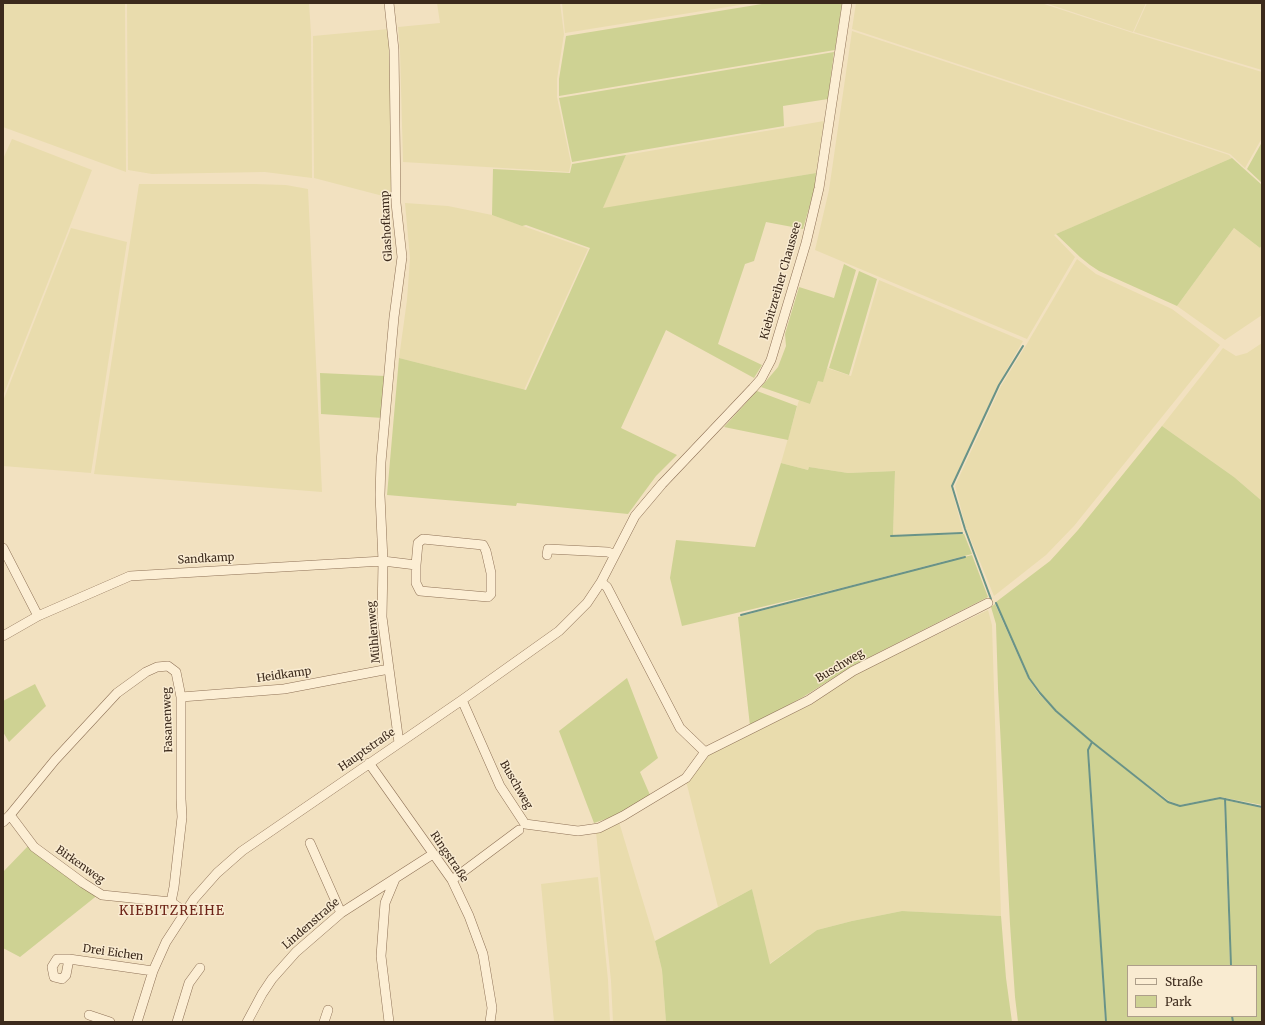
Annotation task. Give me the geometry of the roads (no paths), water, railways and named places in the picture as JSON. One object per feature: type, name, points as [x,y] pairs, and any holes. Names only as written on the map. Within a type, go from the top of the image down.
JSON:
[{"type":"street","name":"Glashofkamp","points":[[380,496],[391,350],[402,257],[396,203],[394,50],[390,3]]},
{"type":"street","name":"Kiebitzreiher Chaussee","points":[[635,516],[662,484],[761,379],[771,360],[806,242],[819,188],[846,3]]},
{"type":"street","name":"Mühlenweg","points":[[380,496],[383,561],[382,618],[399,743]]},
{"type":"street","name":"Hauptstraße","points":[[137,1022],[153,972],[166,942],[194,899],[212,878],[242,851],[462,700],[559,631],[587,603],[601,582],[635,516]]},
{"type":"street","points":[[423,539],[483,545],[486,551],[491,573],[491,594],[488,597],[420,591],[416,583],[416,565],[418,543],[423,539]]},
{"type":"street","points":[[3,548],[38,616]]},
{"type":"street","points":[[547,555],[548,549],[608,552],[615,555]]},
{"type":"street","name":"Sandkamp","points":[[3,636],[38,616],[130,576],[383,561],[416,565]]},
{"type":"street","points":[[601,582],[607,587],[680,728],[705,752]]},
{"type":"street","name":"Buschweg","points":[[462,700],[500,786],[525,824],[578,831],[599,828],[623,816],[686,778],[705,752],[809,700],[852,671],[988,603]]},
{"type":"street","name":"Fasanenweg","points":[[10,815],[55,760],[116,693],[146,672],[157,667],[168,666],[176,672],[180,697],[182,817],[171,902]]},
{"type":"street","name":"Heidkamp","points":[[180,697],[284,689],[389,669]]},
{"type":"street","name":"Ringstraße","points":[[369,763],[452,880],[469,916],[482,954],[492,1008],[490,1022]]},
{"type":"street","points":[[3,822],[10,815]]},
{"type":"street","name":"Birkenweg","points":[[10,815],[34,847],[83,884],[102,895],[171,902],[185,912]]},
{"type":"street","points":[[452,880],[519,830]]},
{"type":"street","points":[[310,844],[341,913]]},
{"type":"street","name":"Lindenstraße","points":[[247,1022],[272,978],[289,960],[341,913],[433,854]]},
{"type":"street","points":[[389,1022],[381,956],[385,904],[395,879]]},
{"type":"street","name":"Drei Eichen","points":[[69,959],[153,972]]},
{"type":"street","points":[[177,1022],[189,983],[200,968]]},
{"type":"street","points":[[324,1022],[328,1010]]},
{"type":"street","points":[[89,1015],[110,1022]]},
{"type":"waterway","points":[[991,599],[965,529],[952,486],[999,385],[1023,346]]},
{"type":"waterway","points":[[891,536],[962,533]]},
{"type":"waterway","points":[[741,615],[965,557]]},
{"type":"waterway","points":[[996,603],[1029,678],[1040,693],[1056,711],[1092,742],[1168,802],[1180,806],[1220,798],[1262,807]]},
{"type":"waterway","points":[[1092,742],[1088,750],[1106,1022]]},
{"type":"waterway","points":[[1225,799],[1231,965]]},
{"type":"waterway","points":[[1232,1017],[1233,1022]]},
{"type":"district","name":"KIEBITZREIHE","points":[[172,911]]}]
